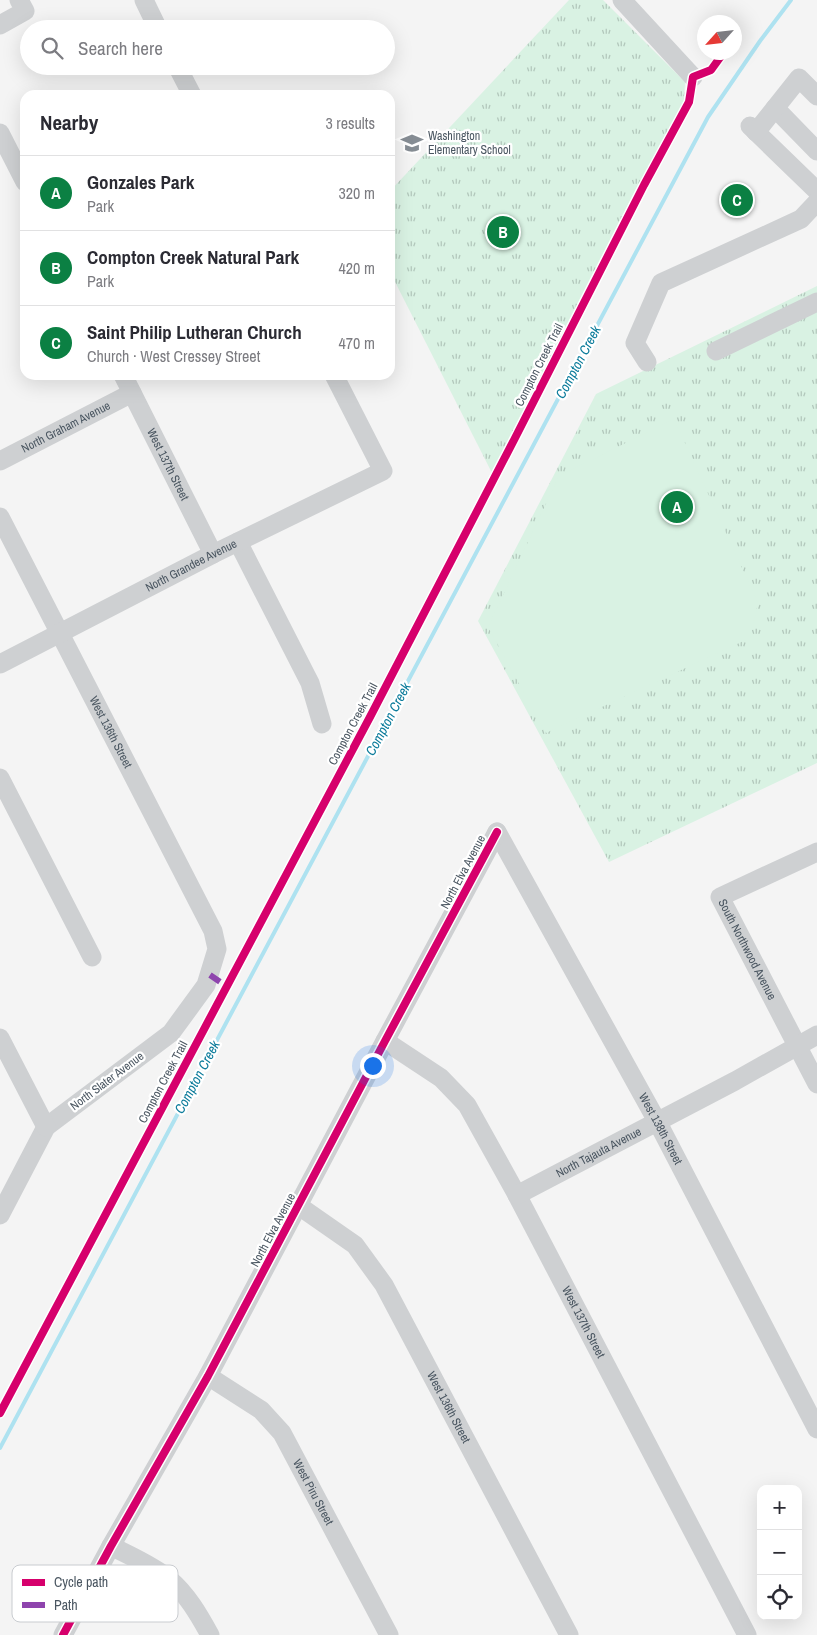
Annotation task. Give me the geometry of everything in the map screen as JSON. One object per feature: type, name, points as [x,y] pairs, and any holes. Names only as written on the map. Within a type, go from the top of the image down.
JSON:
[{"type":"street","points":[[0,24],[24,11],[19,0]]},
{"type":"street","points":[[144,0],[154,20]]},
{"type":"street","points":[[622,0],[693,77]]},
{"type":"street","points":[[182,75],[189,90]]},
{"type":"street","points":[[817,96],[799,78],[775,108],[753,129],[817,191]]},
{"type":"street","points":[[775,108],[817,151]]},
{"type":"street","points":[[0,133],[20,172]]},
{"type":"street","points":[[648,362],[635,343],[662,283],[801,219],[817,202]]},
{"type":"street","points":[[716,352],[817,302]]},
{"type":"street","name":"West 137th Street","points":[[125,380],[213,554]]},
{"type":"street","name":"North Grandee Avenue","points":[[0,664],[213,554],[383,472],[337,380]]},
{"type":"street","name":"North Graham Avenue","points":[[0,461],[132,393]]},
{"type":"street","name":"West 136th Street","points":[[0,517],[213,931],[217,949]]},
{"type":"street","points":[[238,542],[310,683],[322,724]]},
{"type":"street","points":[[0,778],[92,957]]},
{"type":"street","name":"North Elva Avenue","points":[[101,1565],[208,1376],[497,832]]},
{"type":"street","name":"West 138th Street","points":[[497,832],[658,1123],[817,1429]]},
{"type":"street","name":"South Northwood Avenue","points":[[797,1045],[720,896],[817,852]]},
{"type":"street","name":"North Slater Avenue","points":[[0,1215],[46,1127],[172,1033],[206,985],[217,949]]},
{"type":"street","name":"North Tajauta Avenue","points":[[517,1195],[658,1123],[817,1035]]},
{"type":"street","points":[[0,1038],[46,1127]]},
{"type":"street","name":"West 137th Street","points":[[385,1041],[441,1078],[467,1105],[517,1195],[747,1635]]},
{"type":"street","points":[[797,1045],[817,1084]]},
{"type":"street","name":"West 136th Street","points":[[299,1206],[355,1245],[384,1285],[569,1635]]},
{"type":"street","name":"West Piru Street","points":[[208,1376],[261,1410],[282,1433],[389,1635]]},
{"type":"street","points":[[111,1546],[147,1565]]},
{"type":"street","points":[[178,1589],[196,1610],[210,1635]]},
{"type":"street","name":"North Elva Avenue","points":[[63,1635],[70,1622]]},
{"type":"green space","points":[[569,0],[603,0],[685,82],[684,102],[492,473],[395,282],[395,186]]},
{"type":"green space","points":[[817,286],[817,763],[609,862],[478,621],[596,394]]},
{"type":"green space","points":[[674,419],[758,603],[750,638],[546,733],[488,627],[559,476]]},
{"type":"waterway","name":"Compton Creek","points":[[0,1448],[708,117],[760,41],[791,0]]},
{"type":"marked path","points":[[210,975],[226,986]]},
{"type":"cycle path","name":"Compton Creek Trail","points":[[0,1413],[370,717],[514,440],[644,185],[689,102],[693,77],[711,70],[718,60]]},
{"type":"cycle path","points":[[101,1565],[208,1376],[497,832]]},
{"type":"cycle path","points":[[63,1635],[70,1622]]},
{"type":"place","name":"Washington Elementary School","points":[[412,143]]},
{"type":"place","name":"Saint Philip Lutheran Church","points":[[737,200]]},
{"type":"place","name":"Compton Creek Natural Park","points":[[503,232]]},
{"type":"place","name":"Gonzales Park","points":[[677,507]]}]
